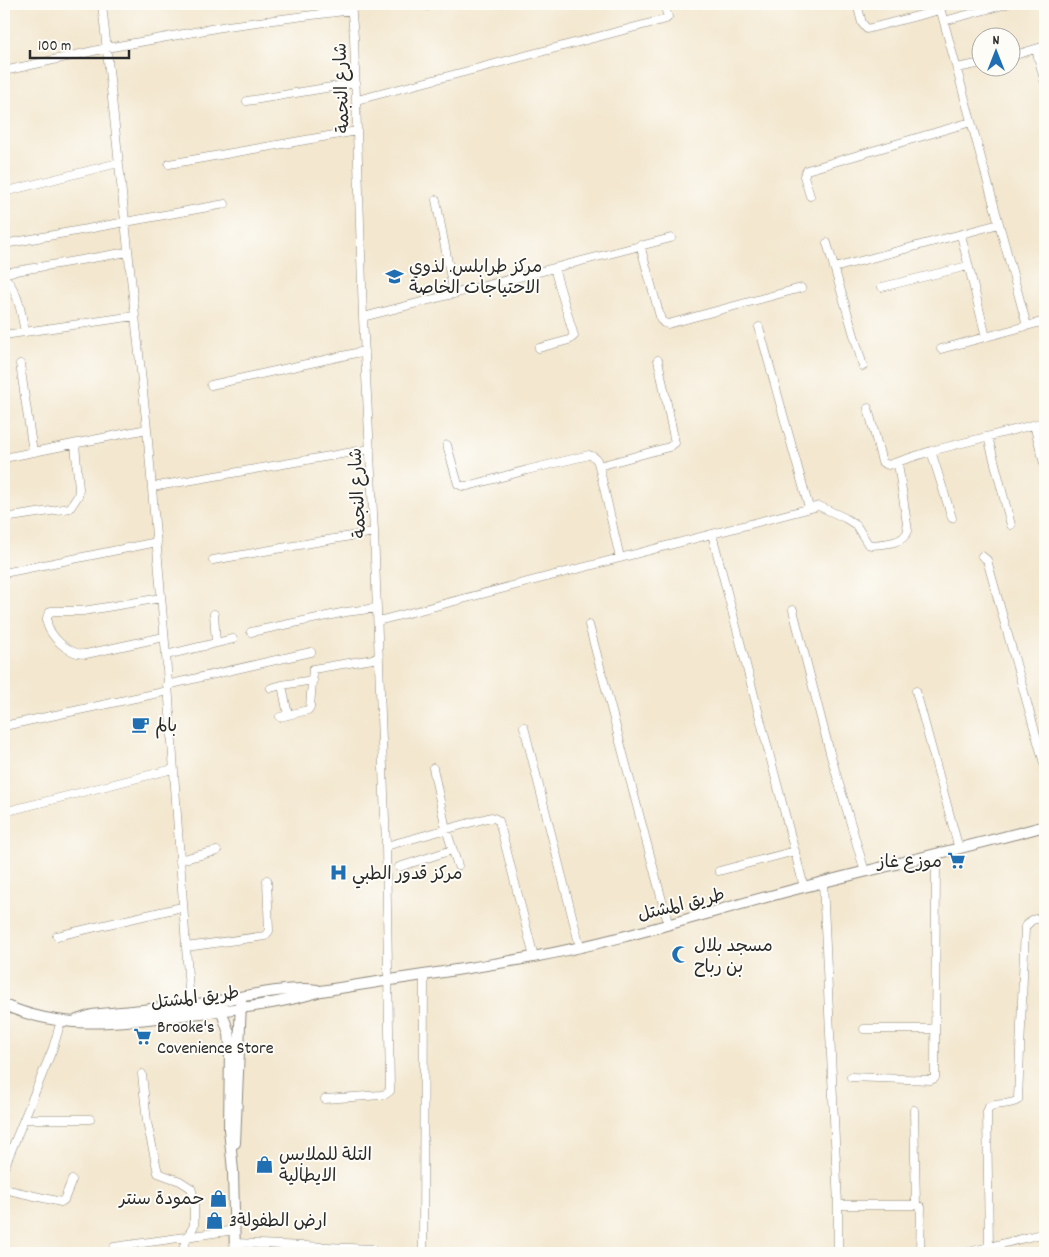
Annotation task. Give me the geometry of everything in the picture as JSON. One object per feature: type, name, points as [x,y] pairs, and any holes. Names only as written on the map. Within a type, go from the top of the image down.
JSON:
[{"type":"main road","name":"طريق المشتل","points":[[67,1021],[92,1016],[190,1005],[241,1008],[306,996],[321,991],[534,957],[709,914],[804,887],[1045,826]]},
{"type":"main road","name":"طريق المشتل","points":[[4,1005],[67,1021],[92,1024],[121,1022],[219,1006],[241,997],[307,988],[321,991]]},
{"type":"main road","points":[[233,1171],[238,1096],[241,997]]},
{"type":"main road","points":[[219,1006],[229,1033],[230,1046],[229,1129],[233,1171],[235,1248]]},
{"type":"street","points":[[102,4],[136,316],[157,542],[190,1005]]},
{"type":"street","points":[[357,100],[666,19],[668,17],[664,4]]},
{"type":"street","points":[[857,4],[862,24],[867,29],[940,7],[1027,326]]},
{"type":"street","points":[[944,21],[1007,4]]},
{"type":"street","points":[[4,72],[107,48],[227,26],[352,7]]},
{"type":"street","name":"شارع النجمة","points":[[326,1099],[381,1095],[390,1091],[386,846],[378,621],[363,317],[357,100],[352,7]]},
{"type":"street","points":[[1022,53],[1045,46]]},
{"type":"street","points":[[1036,49],[1045,83]]},
{"type":"street","points":[[957,68],[972,65]]},
{"type":"street","points":[[247,101],[356,83]]},
{"type":"street","points":[[810,196],[804,176],[806,170],[971,122]]},
{"type":"street","points":[[169,164],[357,131]]},
{"type":"street","points":[[4,192],[118,163]]},
{"type":"street","points":[[436,200],[454,294]]},
{"type":"street","points":[[4,244],[225,204]]},
{"type":"street","points":[[834,268],[999,224]]},
{"type":"street","points":[[961,235],[986,337]]},
{"type":"street","points":[[363,317],[671,238]]},
{"type":"street","points":[[827,243],[863,366]]},
{"type":"street","points":[[640,245],[664,323],[668,324],[801,288]]},
{"type":"street","points":[[25,332],[16,296],[11,284],[4,275],[128,252]]},
{"type":"street","points":[[882,287],[968,266]]},
{"type":"street","points":[[539,348],[569,340],[574,336],[554,268]]},
{"type":"street","points":[[4,335],[136,316]]},
{"type":"street","points":[[942,349],[1045,321]]},
{"type":"street","points":[[759,327],[809,508]]},
{"type":"street","points":[[211,385],[365,351]]},
{"type":"street","points":[[599,466],[669,447],[675,443],[658,360]]},
{"type":"street","points":[[20,364],[33,452]]},
{"type":"street","points":[[868,408],[882,462],[888,465],[931,451],[1045,422]]},
{"type":"street","points":[[1034,425],[1045,467]]},
{"type":"street","points":[[4,458],[147,429]]},
{"type":"street","points":[[988,437],[1011,525]]},
{"type":"street","points":[[11,517],[70,508],[78,496],[75,444]]},
{"type":"street","points":[[447,445],[458,484],[462,486],[589,455],[597,459],[620,558]]},
{"type":"street","points":[[152,487],[370,449]]},
{"type":"street","points":[[931,451],[952,518]]},
{"type":"street","points":[[378,621],[819,506],[846,518],[856,525],[868,544],[903,539],[908,531],[898,463]]},
{"type":"street","points":[[213,560],[374,532]]},
{"type":"street","points":[[712,534],[804,887]]},
{"type":"street","points":[[4,573],[157,542]]},
{"type":"street","points":[[982,556],[987,560],[1045,767]]},
{"type":"street","points":[[161,598],[83,611],[51,612],[46,620],[48,628],[62,644],[69,650],[79,654],[164,637]]},
{"type":"street","points":[[251,632],[346,612],[377,608]]},
{"type":"street","points":[[793,610],[830,753],[865,872]]},
{"type":"street","points":[[214,614],[216,643]]},
{"type":"street","points":[[589,625],[668,923]]},
{"type":"street","points":[[166,655],[233,639]]},
{"type":"street","points":[[4,726],[311,652]]},
{"type":"street","points":[[282,685],[284,716],[308,710],[310,707],[313,669],[379,658]]},
{"type":"street","points":[[271,688],[313,680]]},
{"type":"street","points":[[916,691],[960,849]]},
{"type":"street","points":[[524,727],[580,947]]},
{"type":"street","points":[[433,768],[446,829],[458,866]]},
{"type":"street","points":[[4,812],[173,769]]},
{"type":"street","points":[[386,846],[491,817],[499,821],[534,957]]},
{"type":"street","points":[[399,867],[452,850]]},
{"type":"street","points":[[179,860],[216,851]]},
{"type":"street","points":[[719,871],[795,851]]},
{"type":"street","points":[[851,1077],[931,1080],[935,1078],[936,855]]},
{"type":"street","points":[[186,947],[267,935],[269,931],[267,880]]},
{"type":"street","points":[[823,883],[838,1204],[838,1253]]},
{"type":"street","points":[[57,936],[182,907]]},
{"type":"street","points":[[989,1247],[987,1112],[992,1105],[1014,1103],[1018,1100],[1025,927],[1032,920],[1045,917]]},
{"type":"street","points":[[423,1253],[424,975]]},
{"type":"street","points":[[4,1168],[53,1048],[67,1021]]},
{"type":"street","points":[[864,1029],[935,1029]]},
{"type":"street","points":[[142,1074],[147,1122],[158,1174],[180,1181],[191,1188],[194,1198],[194,1226],[187,1237],[182,1253]]},
{"type":"street","points":[[914,1110],[916,1205]]},
{"type":"street","points":[[24,1119],[90,1119]]},
{"type":"street","points":[[4,1189],[61,1202],[64,1200],[72,1180]]},
{"type":"street","points":[[838,1204],[916,1205],[921,1207],[920,1253]]},
{"type":"street","points":[[114,1247],[235,1230]]},
{"type":"street","points":[[965,1253],[1045,1233]]},
{"type":"street","points":[[235,1248],[372,1249]]},
{"type":"place","name":"مركز طرابلس. لذوي الاحتياجات الخاصة","points":[[395,276]]},
{"type":"place","name":"بالم","points":[[141,725]]},
{"type":"place","name":"موزع غاز","points":[[956,861]]},
{"type":"place","name":"مركز قدور الطبي","points":[[338,873]]},
{"type":"place","name":"مسجد بلال بن رباح","points":[[680,955]]},
{"type":"place","name":"Brooke's Covenience Store","points":[[143,1036]]},
{"type":"place","name":"التلة للملابس الايطالية","points":[[265,1164]]},
{"type":"place","name":"حمودة سنتر","points":[[218,1198]]},
{"type":"place","name":"ارض الطفولة3","points":[[215,1220]]}]
